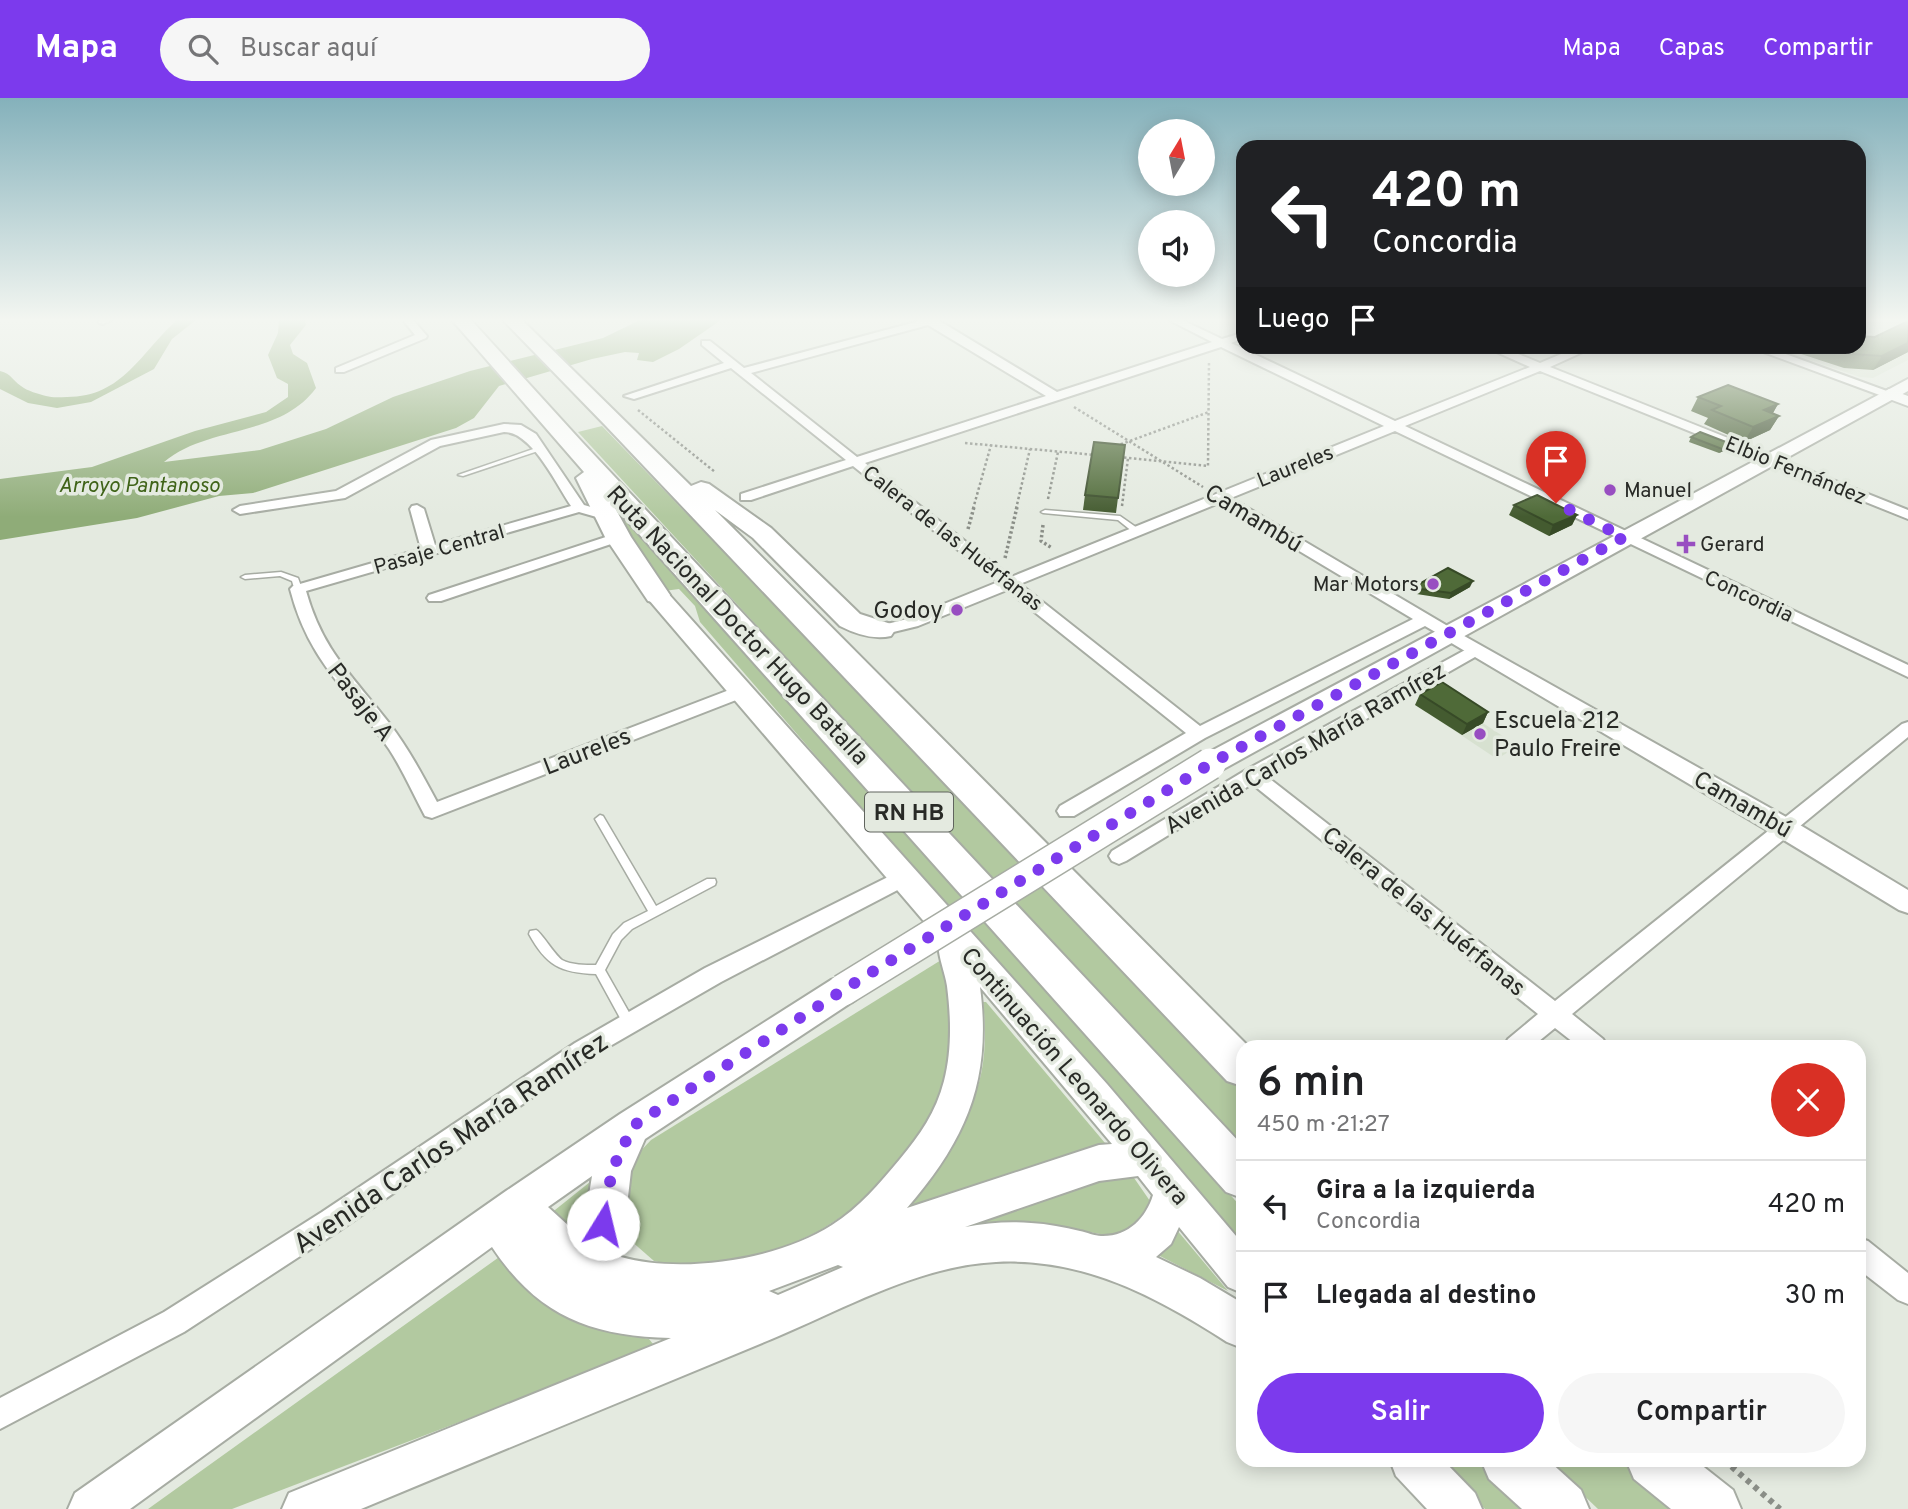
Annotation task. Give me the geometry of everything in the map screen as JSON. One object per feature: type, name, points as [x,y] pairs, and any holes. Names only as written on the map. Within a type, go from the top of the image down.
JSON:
[{"type":"highway","name":"Ruta Nacional Doctor Hugo Batalla","points":[[520,386],[1236,1170]]},
{"type":"highway","name":"Ruta Nacional Doctor Hugo Batalla","points":[[578,386],[1236,1062]]},
{"type":"highway","points":[[618,426],[762,533],[850,620],[864,627],[881,629]]},
{"type":"highway","points":[[569,441],[613,527],[657,595]]},
{"type":"highway","points":[[1516,1467],[1562,1509]]},
{"type":"highway","points":[[1662,1467],[1714,1509]]},
{"type":"main road","name":"Avenida Carlos María Ramírez","points":[[91,1509],[508,1212],[633,1126],[843,990],[1210,764],[1767,458],[1902,393]]},
{"type":"main road","name":"Continuación Leonardo Olivera","points":[[657,595],[1146,1157],[1236,1266]]},
{"type":"main road","points":[[816,1256],[863,1227],[908,1178],[947,1123],[962,1077],[968,1017],[964,980],[950,932]]},
{"type":"main road","points":[[601,1270],[601,1242],[612,1170],[633,1126]]},
{"type":"main road","points":[[508,1212],[579,1259],[601,1270],[648,1283],[694,1283],[742,1277],[816,1256],[1099,1163],[1146,1157]]},
{"type":"main road","points":[[1102,1256],[1143,1244],[1156,1235],[1173,1191]]},
{"type":"main road","points":[[508,1212],[539,1276],[562,1292],[601,1309],[645,1318],[701,1319],[807,1304]]},
{"type":"main road","points":[[305,1509],[807,1304],[946,1252],[996,1242],[1058,1245],[1102,1256],[1153,1275],[1236,1323]]},
{"type":"main road","points":[[1419,1467],[1458,1509]]},
{"type":"street","points":[[630,396],[669,386]]},
{"type":"street","name":"Calera de las Huérfanas","points":[[761,386],[1199,734]]},
{"type":"street","points":[[1040,386],[1058,397]]},
{"type":"street","points":[[746,497],[1092,386]]},
{"type":"street","name":"Concordia","points":[[1307,386],[1396,425],[1908,672]]},
{"type":"street","name":"Laureles","points":[[881,629],[912,623],[1005,579],[1136,530],[1493,386]]},
{"type":"street","name":"Elbio Fernández","points":[[1587,386],[1908,515]]},
{"type":"street","points":[[1879,386],[1902,393]]},
{"type":"street","points":[[240,510],[341,495],[436,443],[488,431],[517,428],[531,437],[579,508],[613,527]]},
{"type":"street","name":"Camambú","points":[[1219,497],[1908,903]]},
{"type":"street","name":"Pasaje Central","points":[[298,589],[579,508]]},
{"type":"street","points":[[417,509],[430,553]]},
{"type":"street","points":[[435,598],[522,567],[613,527]]},
{"type":"street","name":"Pasaje A","points":[[298,589],[304,616],[318,645],[345,685],[395,744],[432,811]]},
{"type":"street","name":"Avenida Carlos María Ramírez","points":[[1424,620],[1199,734],[1075,807],[1127,852],[1253,775],[1476,649]]},
{"type":"street","name":"Laureles","points":[[432,811],[743,691]]},
{"type":"street","points":[[1523,1040],[1908,728]]},
{"type":"street","name":"Calera de las Huérfanas","points":[[1253,775],[1587,1040]]},
{"type":"street","name":"Avenida Carlos María Ramírez","points":[[0,1414],[174,1322],[629,1023],[713,975],[904,877]]},
{"type":"street","points":[[1866,1257],[1908,1290]]},
{"type":"lane","points":[[461,475],[539,449]]},
{"type":"lane","points":[[1045,512],[1121,518],[1136,530]]},
{"type":"lane","points":[[245,577],[281,575],[295,580],[298,589]]},
{"type":"lane","points":[[600,819],[654,912]]},
{"type":"lane","points":[[599,970],[617,937],[628,926],[711,882]]},
{"type":"lane","points":[[534,934],[552,961],[567,969],[599,970]]},
{"type":"lane","points":[[599,970],[629,1023]]},
{"type":"path","points":[[1116,457],[1208,466],[1211,386]]},
{"type":"path","points":[[630,396],[629,402],[746,497]]},
{"type":"path","name":"Camambú","points":[[1058,397],[1219,497]]},
{"type":"path","points":[[1115,446],[1209,412]]},
{"type":"path","points":[[926,439],[1104,456]]},
{"type":"path","points":[[963,545],[991,445]]},
{"type":"path","points":[[1005,579],[1030,449]]},
{"type":"path","points":[[1092,454],[1104,450]]},
{"type":"path","points":[[1121,518],[1128,458]]},
{"type":"path","points":[[1732,1467],[1780,1509]]},
{"type":"shaded area","points":[[602,426],[1236,1082],[1236,1145],[578,432]]},
{"type":"shaded area","points":[[607,496],[1236,1201],[1236,1241],[700,622],[695,606],[679,589],[664,591],[659,588]]},
{"type":"shaded area","name":"Escuela 212 Paulo Freire","points":[[1437,693],[1518,746],[1497,759],[1416,705]]},
{"type":"shaded area","points":[[946,957],[954,991],[953,1071],[936,1112],[910,1156],[866,1201],[819,1231],[772,1253],[687,1268],[654,1261],[630,1240],[619,1217],[633,1159],[651,1140]]},
{"type":"shaded area","points":[[983,1002],[986,1002],[1105,1143],[1103,1146],[895,1213],[952,1134],[975,1095],[984,1056]]},
{"type":"shaded area","points":[[1092,1174],[1132,1175],[1150,1201],[1149,1210],[1127,1235],[1111,1236],[1051,1225],[957,1229]]},
{"type":"shaded area","points":[[590,1182],[585,1219],[588,1249],[550,1214]]},
{"type":"shaded area","points":[[1176,1229],[1228,1291],[1156,1254]]},
{"type":"shaded area","points":[[502,1255],[600,1329],[649,1339],[653,1344],[651,1349],[232,1509],[148,1509]]},
{"type":"shaded area","points":[[1443,1467],[1488,1467],[1529,1509],[1485,1509]]},
{"type":"shaded area","points":[[1554,1467],[1635,1467],[1685,1509],[1598,1509]]},
{"type":"water","points":[[0,386],[21,386],[49,397],[86,395],[109,386],[122,386],[91,402],[57,408],[28,403],[0,389]]},
{"type":"water","name":"Arroyo Pantanoso","points":[[288,386],[315,386],[301,404],[283,415],[263,424],[201,442],[164,462],[260,450],[326,429],[393,397],[426,386],[500,386],[474,418],[456,428],[253,493],[219,496],[137,518],[0,540],[0,479],[92,467],[195,431],[266,412],[288,397]]},
{"type":"building","points":[[1730,386],[1778,404],[1764,410],[1779,416],[1753,427],[1712,410],[1721,406],[1698,397]]},
{"type":"building","points":[[1700,432],[1731,444],[1722,449],[1691,437]]},
{"type":"building","points":[[1094,442],[1125,445],[1118,498],[1085,495]]},
{"type":"building","points":[[1537,495],[1577,515],[1553,525],[1514,505]]},
{"type":"building","points":[[1448,568],[1473,581],[1451,593],[1412,588]]},
{"type":"building","points":[[1442,682],[1488,712],[1467,724],[1420,694]]},
{"type":"place","name":"Manuel","points":[[1610,490]]},
{"type":"place","name":"Gerard","points":[[1686,544]]},
{"type":"place","name":"Mar Motors","points":[[1433,584]]},
{"type":"place","name":"Godoy","points":[[957,610]]},
{"type":"place","name":"Escuela 212 Paulo Freire","points":[[1480,734]]},
{"type":"route","points":[[603,1224],[612,1170],[633,1126],[843,990],[1210,764],[1624,537],[1556,503]]}]
